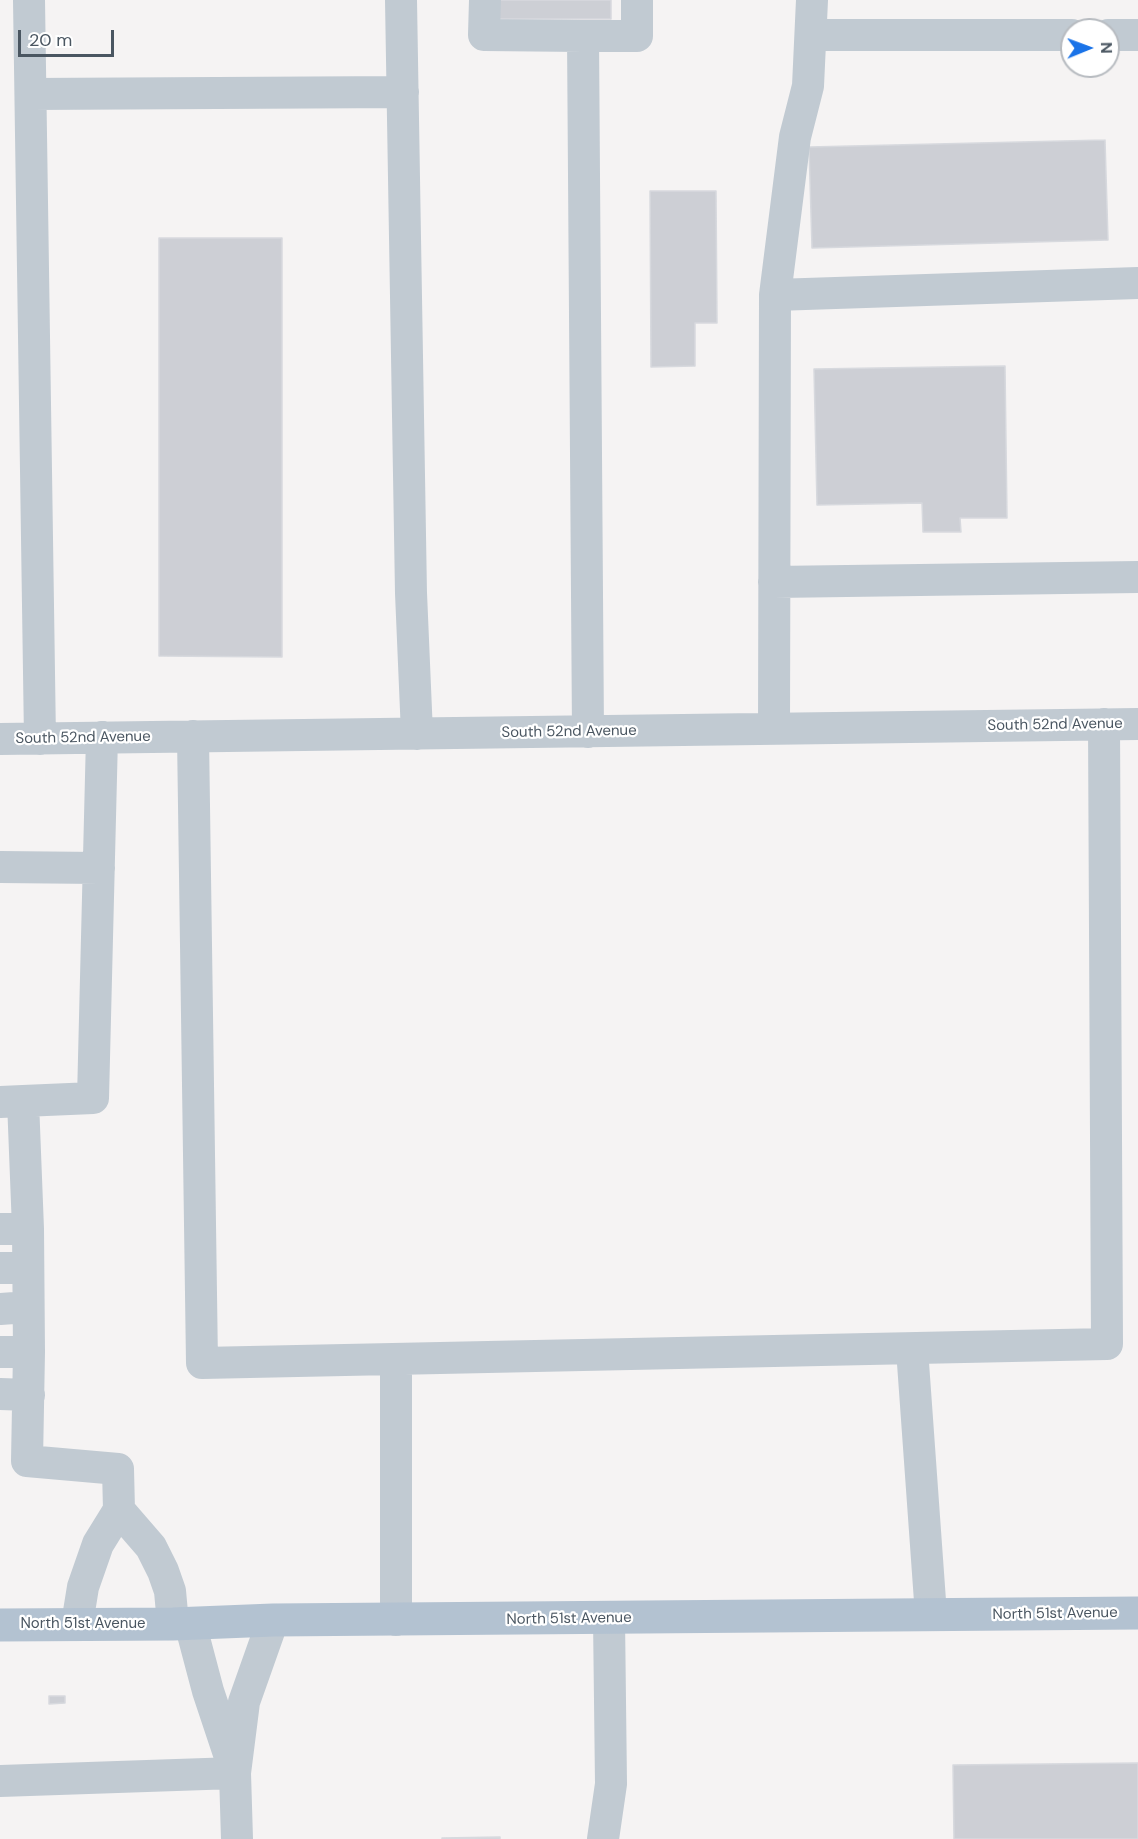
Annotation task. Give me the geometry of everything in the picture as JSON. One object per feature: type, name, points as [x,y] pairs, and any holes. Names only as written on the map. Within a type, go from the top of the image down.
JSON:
[{"type":"main road","name":"North 51st Avenue","points":[[0,1625],[273,1620],[1138,1613]]},
{"type":"street","points":[[29,0],[40,739]]},
{"type":"street","points":[[401,0],[411,593],[417,734]]},
{"type":"street","points":[[485,0],[484,35],[583,36],[637,36],[637,0]]},
{"type":"street","points":[[774,729],[775,295],[795,137],[808,86],[812,0]]},
{"type":"street","points":[[811,35],[1060,35]]},
{"type":"street","points":[[1120,35],[1138,35]]},
{"type":"street","points":[[583,36],[588,732]]},
{"type":"street","points":[[31,94],[403,92]]},
{"type":"street","points":[[775,295],[1138,284]]},
{"type":"street","points":[[774,582],[1138,577]]},
{"type":"street","points":[[193,736],[202,1363],[1107,1344],[1104,724]]},
{"type":"street","name":"South 52nd Avenue","points":[[0,739],[1138,724]]},
{"type":"street","points":[[77,1624],[83,1587],[98,1544],[119,1510],[118,1468],[13,1461],[15,1352],[11,1102],[93,1098],[102,737]]},
{"type":"street","points":[[0,867],[99,868]]},
{"type":"street","points":[[912,1349],[931,1615]]},
{"type":"street","points":[[396,1360],[396,1620]]},
{"type":"street","points":[[119,1510],[151,1547],[163,1571],[236,1773]]},
{"type":"street","points":[[603,1839],[612,1784],[609,1618]]},
{"type":"street","points":[[237,1839],[236,1773],[244,1702],[273,1620]]},
{"type":"street","points":[[0,1781],[236,1773]]},
{"type":"building","points":[[493,0],[611,0],[611,19],[493,19]]},
{"type":"building","points":[[1105,140],[1108,240],[812,248],[809,147]]},
{"type":"building","points":[[650,191],[716,191],[717,323],[695,323],[695,366],[651,367]]},
{"type":"building","points":[[159,238],[282,238],[282,657],[159,656]]},
{"type":"building","points":[[1005,366],[1007,518],[960,518],[961,532],[923,532],[922,503],[817,505],[814,369]]},
{"type":"building","points":[[49,1696],[65,1696],[65,1703],[49,1704]]},
{"type":"building","points":[[1138,1763],[1138,1839],[954,1839],[953,1765]]},
{"type":"building","points":[[500,1837],[500,1839],[442,1839],[442,1838]]}]
